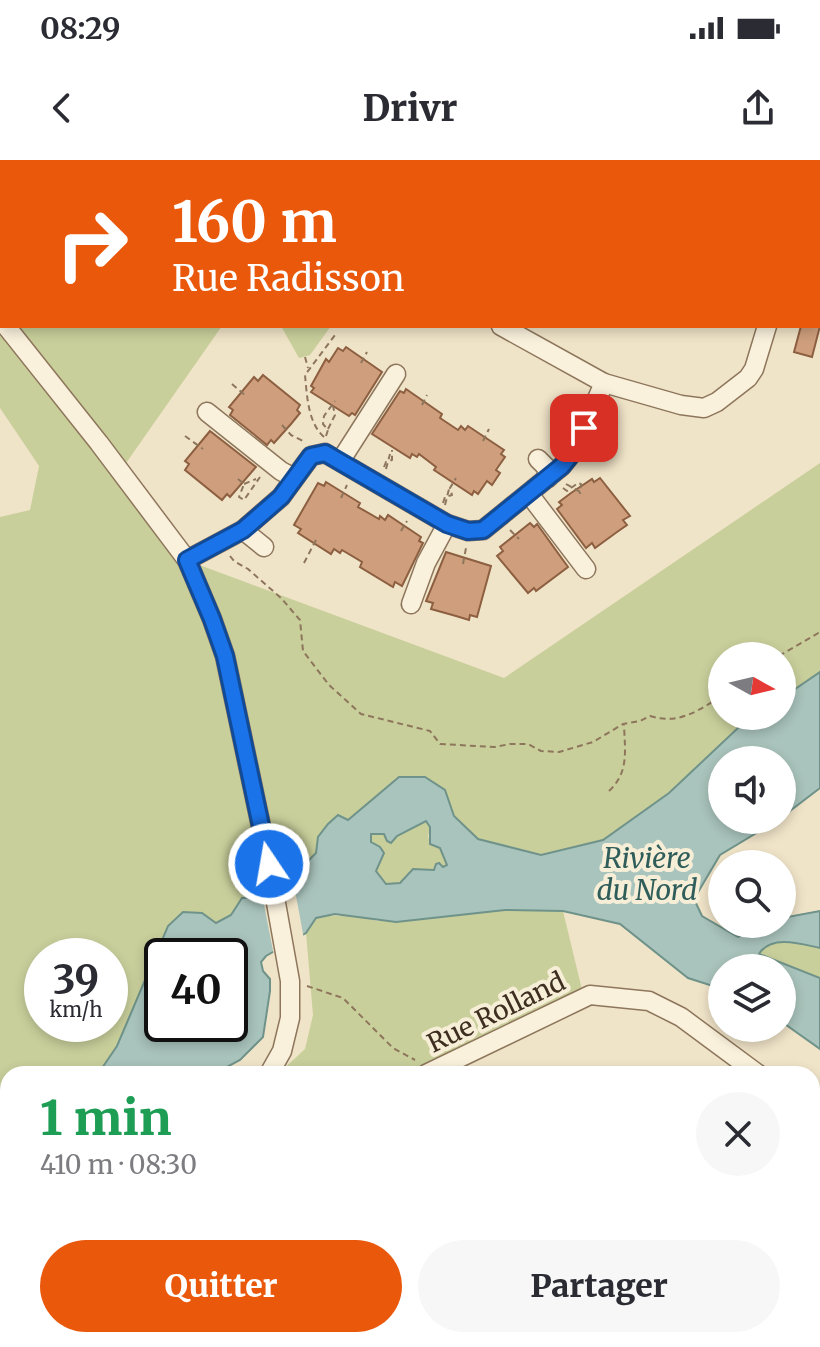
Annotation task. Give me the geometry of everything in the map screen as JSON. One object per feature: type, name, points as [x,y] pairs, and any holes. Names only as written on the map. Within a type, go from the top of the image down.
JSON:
[{"type":"street","points":[[8,328],[187,560],[212,619],[225,656],[290,981],[290,1018],[282,1051],[274,1066]]},
{"type":"street","points":[[505,328],[604,383],[681,405],[704,408],[748,378],[754,369],[766,328]]},
{"type":"street","points":[[187,560],[243,530],[281,497],[288,475],[325,451],[396,374]]},
{"type":"street","points":[[325,451],[445,513],[468,531],[483,530],[562,466],[574,451],[604,383]]},
{"type":"street","points":[[207,412],[288,475]]},
{"type":"street","points":[[538,459],[546,467],[548,478]]},
{"type":"street","points":[[529,494],[586,569]]},
{"type":"street","points":[[411,604],[445,513]]},
{"type":"street","points":[[243,530],[264,547]]},
{"type":"street","name":"Rue Rolland","points":[[442,1066],[590,995],[649,1001],[681,1017],[747,1066]]},
{"type":"path","points":[[325,451],[309,410],[305,375],[335,335]]},
{"type":"path","points":[[361,363],[367,352]]},
{"type":"path","points":[[305,357],[308,369]]},
{"type":"path","points":[[232,384],[246,396]]},
{"type":"path","points":[[422,405],[427,395]]},
{"type":"path","points":[[325,451],[328,430],[335,415],[334,403],[324,416],[323,424],[328,430]]},
{"type":"path","points":[[282,425],[291,435],[325,451]]},
{"type":"path","points":[[483,441],[489,429]]},
{"type":"path","points":[[185,436],[203,449]]},
{"type":"path","points":[[384,472],[391,452]]},
{"type":"path","points":[[257,478],[244,500],[239,497],[244,484],[257,478],[288,475]]},
{"type":"path","points":[[445,513],[443,500],[452,495],[450,488],[456,478]]},
{"type":"path","points":[[238,479],[244,484]]},
{"type":"path","points":[[581,484],[580,493],[574,490],[572,486],[581,484]]},
{"type":"path","points":[[304,563],[317,538]]},
{"type":"path","points":[[222,540],[234,561],[281,598],[300,620],[303,651],[329,685],[361,714],[430,731],[440,744],[495,747],[528,744],[541,751],[559,752],[593,742],[623,724],[650,716],[682,719],[708,703]]},
{"type":"path","points":[[796,646],[820,632]]},
{"type":"path","points":[[609,791],[620,781],[626,767],[623,724]]},
{"type":"path","points":[[290,981],[343,998],[393,1048],[421,1066]]},
{"type":"green space","points":[[0,328],[221,328],[124,466],[186,560],[504,678],[820,463],[820,672],[796,688],[796,642],[708,642],[708,730],[736,730],[719,746],[708,746],[708,756],[669,793],[603,840],[541,855],[478,839],[454,816],[445,790],[399,777],[348,820],[318,837],[316,853],[304,865],[238,907],[231,915],[216,923],[202,913],[183,912],[168,926],[163,938],[144,938],[144,982],[128,1020],[128,938],[24,938],[24,1042],[119,1042],[103,1066],[0,1066],[0,517],[30,510],[39,466],[0,408]]},
{"type":"green space","points":[[282,328],[330,328],[310,355],[299,358]]},
{"type":"green space","points":[[426,821],[430,827],[428,837],[444,853],[447,865],[396,885],[386,883],[376,871],[380,847],[371,842],[371,834],[379,832],[394,839]]},
{"type":"green space","points":[[505,910],[563,911],[584,998],[443,1066],[287,1066],[305,1049],[313,1015],[306,933],[316,918],[347,916],[377,921]]},
{"type":"green space","points":[[793,942],[820,948],[820,978],[796,969],[796,954],[759,954],[769,945]]},
{"type":"water","name":"Rivière du Nord","points":[[820,672],[820,788],[796,806],[796,746],[719,746],[736,730],[796,730],[796,688]]},
{"type":"water","name":"Rivière du Nord","points":[[708,756],[708,834],[755,834],[728,850],[708,850],[708,875],[694,899],[702,916],[708,920],[708,938],[796,938],[796,915],[820,911],[820,948],[779,942],[764,948],[759,954],[708,954],[708,984],[688,978],[620,924],[563,911],[505,910],[396,922],[335,914],[316,918],[306,933],[261,962],[263,971],[270,979],[263,1037],[240,1060],[229,1066],[103,1066],[119,1042],[128,1042],[128,1020],[144,982],[144,1042],[248,1042],[248,938],[163,938],[168,926],[183,912],[202,913],[216,923],[231,915],[242,898],[254,898],[304,865],[316,853],[318,837],[338,815],[348,820],[399,777],[425,777],[445,790],[454,816],[478,839],[541,855],[603,840],[669,793]],"holes":[[[426,821],[430,827],[430,844],[440,848],[447,865],[436,864],[434,870],[413,869],[400,883],[386,884],[376,871],[384,853],[371,842],[371,834],[384,834],[391,843],[397,836]]]},
{"type":"water","name":"Rivière du Nord","points":[[796,969],[820,978],[820,1049],[796,1032]]},
{"type":"pier","points":[[291,869],[304,939],[274,956],[261,889]]},
{"type":"building","points":[[800,328],[819,328],[812,357],[794,352]]},
{"type":"building","points":[[346,347],[382,372],[355,415],[352,413],[349,416],[311,392],[314,388],[311,386],[326,359],[329,362],[338,348],[343,351]]},
{"type":"building","points":[[263,375],[300,405],[297,410],[300,413],[291,424],[274,443],[271,440],[267,445],[230,415],[233,410],[229,407],[254,377],[258,381]]},
{"type":"building","points":[[406,389],[442,414],[440,418],[458,430],[461,426],[465,430],[468,426],[504,450],[501,454],[505,457],[496,470],[500,473],[492,485],[487,481],[478,494],[474,491],[472,495],[434,470],[436,467],[419,454],[417,457],[412,454],[410,458],[372,434],[400,391],[404,393]]},
{"type":"building","points":[[210,431],[256,467],[230,497],[227,494],[222,500],[185,470],[189,464],[185,461]]},
{"type":"building","points":[[600,478],[630,516],[623,520],[627,525],[595,548],[592,543],[586,548],[557,509],[562,505],[559,502],[571,493],[592,479],[594,482]]},
{"type":"building","points":[[326,482],[360,503],[358,507],[379,519],[380,516],[385,520],[388,515],[421,537],[419,541],[423,543],[402,586],[395,582],[393,587],[360,567],[362,562],[342,550],[340,553],[334,549],[331,554],[298,533],[301,529],[294,525],[318,483],[324,486]]},
{"type":"building","points":[[530,523],[534,527],[537,524],[568,567],[536,591],[534,588],[528,593],[497,556],[503,551],[500,547]]},
{"type":"building","points":[[446,552],[491,566],[477,617],[470,615],[469,620],[431,609],[433,603],[426,601]]},
{"type":"route","points":[[269,864],[225,656],[187,560],[243,530],[281,497],[311,456],[325,453],[447,524],[468,531],[483,530],[562,466],[574,451],[584,428]]}]
